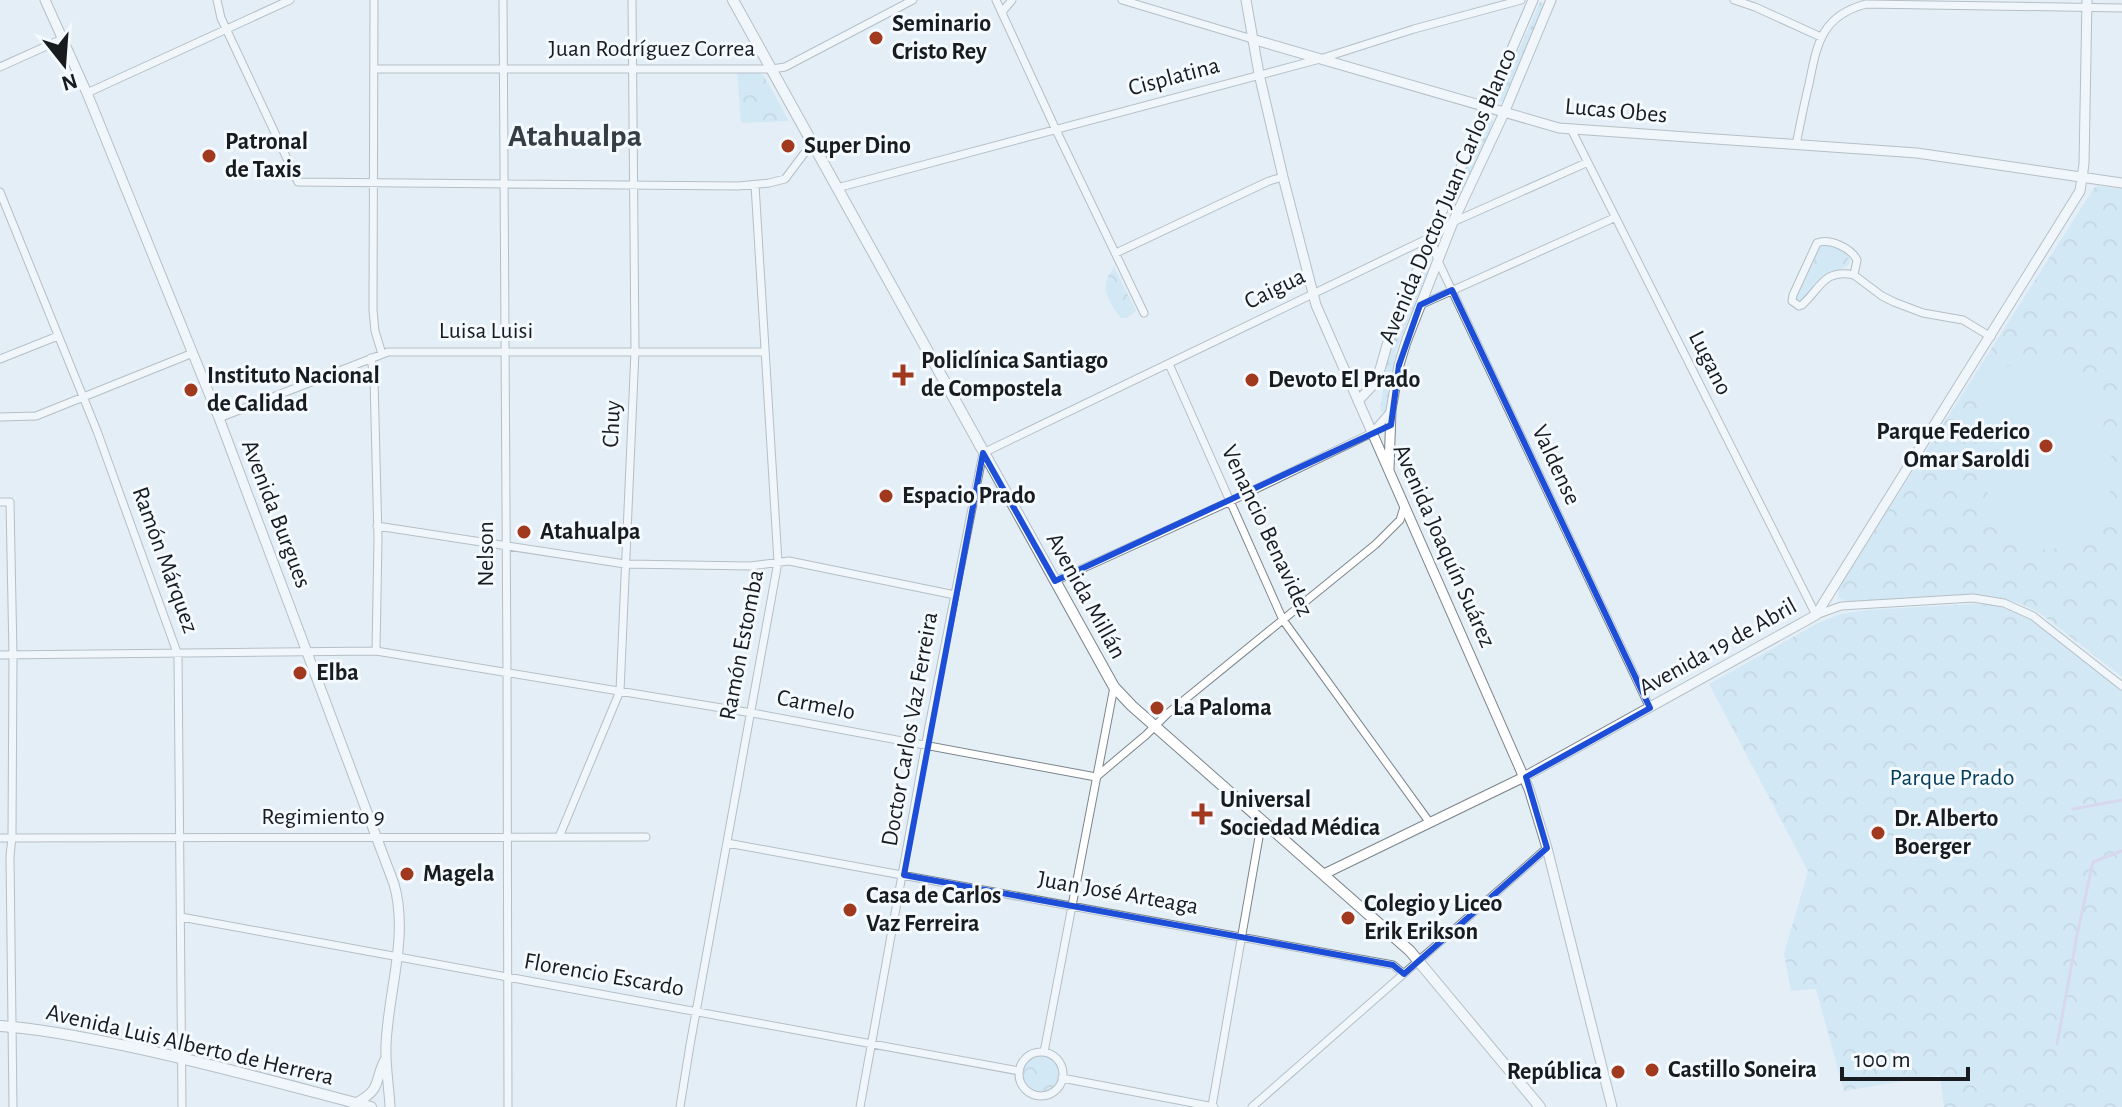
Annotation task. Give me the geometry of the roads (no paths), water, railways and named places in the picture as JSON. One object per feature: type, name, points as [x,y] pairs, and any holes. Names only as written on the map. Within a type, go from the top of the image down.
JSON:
[{"type":"main road","name":"Avenida Millán","points":[[733,0],[1114,687],[1419,961],[1540,1107]]},
{"type":"main road","name":"Avenida Luis Alberto de Herrera","points":[[0,1026],[78,1036],[182,1058],[371,1107]]},
{"type":"street","name":"Avenida Burgues","points":[[45,0],[87,93],[219,418],[397,896],[400,919],[386,1043],[390,1107]]},
{"type":"street","points":[[217,0],[226,28],[298,182],[755,185],[785,179],[812,143]]},
{"type":"street","points":[[87,93],[290,0]]},
{"type":"street","points":[[374,0],[373,310],[382,354]]},
{"type":"street","name":"Nelson","points":[[503,0],[508,1107]]},
{"type":"street","name":"Chuy","points":[[559,837],[620,691],[635,351],[632,0]]},
{"type":"street","name":"Juan Rodríguez Correa","points":[[374,69],[772,69],[785,67],[913,0]]},
{"type":"street","points":[[996,0],[1144,313]]},
{"type":"street","points":[[1002,12],[1012,0]]},
{"type":"street","name":"Lucas Obes","points":[[1122,0],[1548,126],[1917,153],[2122,183]]},
{"type":"street","name":"Avenida Joaquín Suárez","points":[[1246,0],[1259,74],[1312,293],[1524,777],[1547,848],[1612,1107]]},
{"type":"street","name":"Cisplatina","points":[[837,188],[1320,59],[1521,0]]},
{"type":"street","name":"Avenida Doctor Juan Carlos Blanco","points":[[1358,401],[1379,373],[1387,345],[1431,237],[1533,0]]},
{"type":"street","name":"Avenida Doctor Juan Carlos Blanco","points":[[1389,472],[1391,410],[1399,365],[1453,222],[1504,113],[1551,0]]},
{"type":"street","points":[[1734,0],[1821,37]]},
{"type":"street","points":[[1844,0],[1848,11]]},
{"type":"street","points":[[1796,145],[1816,46],[1837,18],[1848,11],[1866,4],[1929,2],[2087,4],[2122,8]]},
{"type":"street","name":"Avenida 19 de Abril","points":[[1324,874],[1524,777],[1816,615],[2080,191],[2083,178],[2087,4]]},
{"type":"street","points":[[0,67],[62,39]]},
{"type":"street","name":"Lugano","points":[[1571,129],[1816,615]]},
{"type":"street","name":"Caigua","points":[[983,453],[1431,237],[1453,222],[1586,163]]},
{"type":"street","points":[[1116,253],[1283,177]]},
{"type":"street","name":"Ramón Estomba","points":[[680,1107],[778,562],[755,185]]},
{"type":"street","name":"Ramón Márquez","points":[[0,192],[110,465],[178,655],[182,1107]]},
{"type":"street","points":[[1420,305],[1614,218]]},
{"type":"street","name":"Valdense","points":[[1431,237],[1438,261],[1650,708]]},
{"type":"street","points":[[1854,275],[1857,260],[1854,254],[1822,241],[1815,247],[1798,283],[1793,303],[1799,306],[1806,303],[1817,286],[1828,277],[1842,273],[1854,275],[1894,302],[1923,313],[1963,320],[1991,337]]},
{"type":"street","points":[[0,359],[58,336]]},
{"type":"street","name":"Luisa Luisi","points":[[219,418],[393,351],[765,352]]},
{"type":"street","points":[[0,417],[36,416],[193,353]]},
{"type":"street","points":[[371,358],[377,526],[376,651]]},
{"type":"street","name":"Venancio Benavidez","points":[[1169,364],[1283,620],[1430,823]]},
{"type":"street","name":"Avenida Doctor Juan Carlos Blanco","points":[[1372,433],[1391,410]]},
{"type":"street","points":[[1055,581],[1372,433]]},
{"type":"street","name":"Doctor Carlos Vaz Ferreira","points":[[860,1107],[983,453]]},
{"type":"street","points":[[0,502],[10,502],[13,1107]]},
{"type":"street","points":[[1096,777],[1167,714],[1395,526],[1404,507]]},
{"type":"street","points":[[377,526],[625,564],[750,566],[795,562],[955,595]]},
{"type":"street","points":[[1816,615],[1829,609],[1856,605],[1973,598],[2004,603],[2033,616],[2122,686]]},
{"type":"street","name":"Carmelo","points":[[0,655],[376,651],[750,713],[1096,777]]},
{"type":"street","points":[[1044,1052],[1114,687]]},
{"type":"street","points":[[1062,1078],[1214,1107],[1262,820]]},
{"type":"street","name":"Regimiento 9","points":[[0,838],[646,837]]},
{"type":"street","name":"Juan José Arteaga","points":[[727,843],[1393,965],[1404,974]]},
{"type":"street","points":[[1252,1107],[1547,848]]},
{"type":"street","name":"Florencio Escardo","points":[[181,917],[1019,1071]]},
{"type":"street","points":[[1044,1052],[1060,1063],[1062,1078],[1054,1091],[1036,1095],[1023,1086],[1019,1071],[1029,1055],[1044,1052]]},
{"type":"street","name":"Avenida Burgues","points":[[356,1103],[377,1087],[381,1066],[386,1058]]},
{"type":"street","points":[[1034,1107],[1036,1095]]},
{"type":"waterway","points":[[2073,809],[2122,800]]},
{"type":"waterway","points":[[2057,1044],[2093,862],[2122,851]]},
{"type":"place","name":"Seminario Cristo Rey","points":[[876,38]]},
{"type":"place","name":"Super Dino","points":[[788,146]]},
{"type":"place","name":"Patronal de Taxis","points":[[209,156]]},
{"type":"place","name":"Policlínica Santiago de Compostela","points":[[903,375]]},
{"type":"place","name":"Devoto El Prado","points":[[1252,380]]},
{"type":"place","name":"Instituto Nacional de Calidad","points":[[191,390]]},
{"type":"place","name":"Parque Federico Omar Saroldi","points":[[2046,446]]},
{"type":"place","name":"Espacio Prado","points":[[886,496]]},
{"type":"place","name":"Atahualpa","points":[[524,532]]},
{"type":"place","name":"Elba","points":[[300,673]]},
{"type":"place","name":"La Paloma","points":[[1157,708]]},
{"type":"place","name":"Universal Sociedad Médica","points":[[1202,814]]},
{"type":"place","name":"Dr. Alberto Boerger","points":[[1878,833]]},
{"type":"place","name":"Magela","points":[[407,874]]},
{"type":"place","name":"Casa de Carlos Vaz Ferreira","points":[[850,910]]},
{"type":"place","name":"Colegio y Liceo Erik Erikson","points":[[1348,918]]},
{"type":"place","name":"Castillo Soneira","points":[[1652,1070]]},
{"type":"place","name":"República","points":[[1618,1072]]},
{"type":"district","name":"Atahualpa","points":[[575,136]]},
{"type":"park label","name":"Parque Prado","points":[[1952,778]]}]
